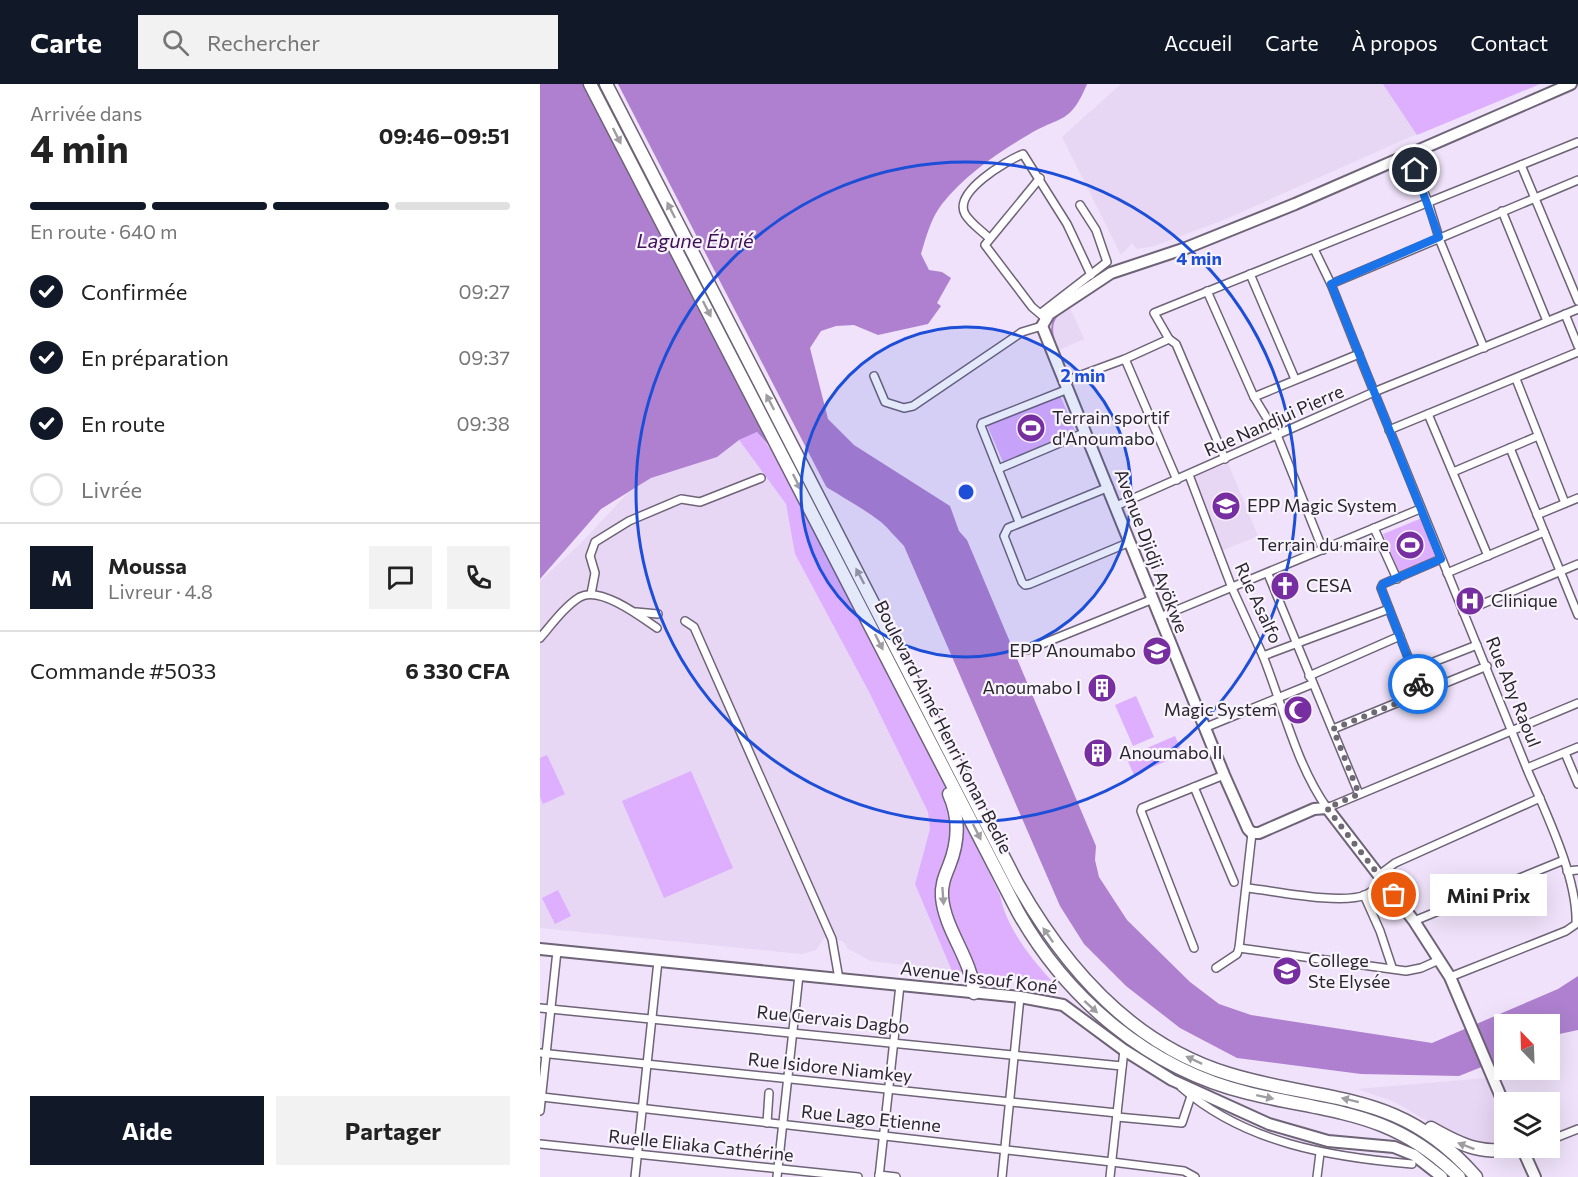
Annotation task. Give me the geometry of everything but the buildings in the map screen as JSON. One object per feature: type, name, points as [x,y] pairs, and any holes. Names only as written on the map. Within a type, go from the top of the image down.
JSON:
[{"type":"highway","name":"Boulevard Aimé Henri Konan Bedie","points":[[590,84],[1021,891],[1054,944],[1096,992],[1142,1030],[1205,1065],[1249,1080],[1349,1099],[1405,1120],[1437,1140],[1476,1177]]},
{"type":"highway","name":"Boulevard Aimé Henri Konan Bedie","points":[[606,84],[829,531],[922,724],[1028,930],[1066,981],[1114,1028],[1178,1067],[1222,1085],[1279,1100],[1346,1112],[1383,1124],[1413,1139],[1460,1177]]},
{"type":"highway","points":[[922,724],[957,817],[957,840],[943,881],[942,900],[972,976],[974,993]]},
{"type":"highway","points":[[1405,1120],[1418,1121],[1453,1141],[1482,1152],[1494,1151]]},
{"type":"street","points":[[874,376],[885,402],[904,408],[913,406],[1111,273],[1218,235],[1570,84]]},
{"type":"street","points":[[1225,459],[1176,344],[1169,339],[1154,313],[1578,142]]},
{"type":"street","points":[[989,238],[966,215],[963,202],[966,194],[1001,165],[1023,154],[1067,224],[1091,274]]},
{"type":"street","points":[[1408,154],[1484,348]]},
{"type":"street","points":[[1521,165],[1578,301]]},
{"type":"street","points":[[1040,178],[985,245],[1043,319]]},
{"type":"street","points":[[1331,284],[1578,180]]},
{"type":"street","points":[[1043,319],[1091,274],[1106,264],[1096,230],[1080,205]]},
{"type":"street","points":[[1502,211],[1547,321]]},
{"type":"street","name":"Rue Aby Raoul","points":[[1314,249],[1331,284],[1420,509],[1513,730],[1564,860],[1577,900],[1576,924],[1566,931],[1450,977]]},
{"type":"street","points":[[1250,274],[1295,379]]},
{"type":"street","points":[[1208,291],[1254,397],[1277,435],[1323,550]]},
{"type":"street","name":"Rue Nandjui Pierre","points":[[1116,506],[1374,392],[1578,309]]},
{"type":"street","points":[[1565,315],[1578,346]]},
{"type":"street","name":"Avenue Djidji Ayökwe","points":[[1043,319],[1067,385],[1204,728],[1252,833]]},
{"type":"street","points":[[1019,522],[981,430],[982,423],[1169,339]]},
{"type":"street","points":[[1389,430],[1578,352]]},
{"type":"street","points":[[1254,397],[1359,354]]},
{"type":"street","points":[[1125,359],[1177,480]]},
{"type":"street","points":[[1516,379],[1565,503]]},
{"type":"street","points":[[1428,414],[1488,556]]},
{"type":"street","points":[[998,469],[1086,432]]},
{"type":"street","points":[[1453,472],[1538,436]]},
{"type":"street","points":[[1510,448],[1578,615]]},
{"type":"street","name":"Rue Asalfo","points":[[1189,475],[1232,588],[1263,656],[1389,609]]},
{"type":"street","points":[[591,594],[595,573],[590,556],[595,542],[629,521],[681,499],[700,502],[761,478]]},
{"type":"street","points":[[1109,487],[1019,522],[1008,528],[1004,536],[1025,585],[1130,542]]},
{"type":"street","points":[[1537,515],[1578,498]]},
{"type":"street","points":[[1160,617],[1420,509]]},
{"type":"street","points":[[1374,528],[1396,579]]},
{"type":"street","points":[[1447,573],[1544,532]]},
{"type":"street","points":[[1422,693],[1382,585],[1441,559]]},
{"type":"street","points":[[1463,612],[1578,564]]},
{"type":"street","points":[[1268,574],[1359,794]]},
{"type":"street","points":[[540,638],[570,605],[582,596],[591,594],[634,612],[657,628]]},
{"type":"street","points":[[1027,650],[1153,599]]},
{"type":"street","points":[[634,612],[658,614]]},
{"type":"street","points":[[684,621],[694,627],[829,932],[839,979]]},
{"type":"street","points":[[1309,676],[1400,636]]},
{"type":"street","points":[[1413,670],[1477,645]]},
{"type":"street","points":[[1263,656],[1290,733],[1318,796],[1414,921],[1450,977],[1499,1092]]},
{"type":"street","points":[[1333,729],[1486,666]]},
{"type":"street","points":[[1204,728],[1312,684]]},
{"type":"street","points":[[1216,968],[1236,954],[1239,948],[1248,888],[1252,833],[1259,833],[1314,809],[1327,808],[1578,703]]},
{"type":"street","points":[[1527,768],[1578,747]]},
{"type":"street","points":[[1565,753],[1578,784]]},
{"type":"street","points":[[1194,948],[1141,811],[1142,807],[1224,775]]},
{"type":"street","points":[[1194,787],[1234,882]]},
{"type":"street","points":[[1248,888],[1324,897],[1364,895],[1395,863],[1540,798]]},
{"type":"street","points":[[1414,921],[1564,860]]},
{"type":"street","points":[[1567,871],[1578,870]]},
{"type":"street","points":[[1364,895],[1380,931],[1392,967]]},
{"type":"street","points":[[1239,948],[1414,970],[1439,960]]},
{"type":"street","name":"Avenue Issouf Koné","points":[[540,949],[1020,997],[1069,1008],[1124,1050],[1172,1080],[1269,1124],[1300,1135],[1328,1141],[1394,1147],[1414,1155],[1442,1177]]},
{"type":"street","points":[[540,1111],[543,1053],[551,1009],[557,951]]},
{"type":"street","points":[[635,1177],[658,961]]},
{"type":"street","points":[[777,1173],[799,975]]},
{"type":"street","points":[[896,1177],[879,1176],[900,985]]},
{"type":"street","points":[[1002,1177],[1020,997]]},
{"type":"street","name":"Rue Gervais Dagbo","points":[[540,1008],[1015,1053],[1122,1066]]},
{"type":"street","points":[[1110,1177],[1124,1050]]},
{"type":"street","name":"Rue Isidore Niamkey","points":[[543,1053],[1010,1101],[1182,1123],[1191,1096]]},
{"type":"street","points":[[1172,1080],[1191,1096],[1227,1119],[1257,1132],[1320,1153],[1412,1164]]},
{"type":"street","points":[[767,1122],[769,1093]]},
{"type":"street","name":"Rue Lago Etienne","points":[[542,1097],[1112,1162],[1195,1177]]},
{"type":"street","points":[[1560,1136],[1578,1130]]},
{"type":"street","name":"Ruelle Eliaka Cathérine","points":[[540,1144],[637,1154],[777,1173],[858,1177]]},
{"type":"street","points":[[1317,1177],[1320,1153]]},
{"type":"street","points":[[1528,1158],[1535,1177]]},
{"type":"shaded area","points":[[1121,84],[1540,84],[1403,140],[1226,219],[1154,246],[1137,249],[1132,243],[1121,255],[1062,137]]},
{"type":"shaded area","points":[[1383,84],[1540,84],[1417,135]]},
{"type":"shaded area","points":[[1070,308],[1084,339],[1057,351],[1047,329],[1051,320]]},
{"type":"shaded area","name":"Terrain sportif d'Anoumabo","points":[[1060,395],[1075,431],[1003,462],[987,425]]},
{"type":"shaded area","points":[[757,432],[774,453],[917,726],[1000,895],[1013,930],[1027,952],[1052,981],[952,971],[915,884],[930,829],[928,812],[869,692],[795,554],[786,504],[739,440]]},
{"type":"shaded area","points":[[739,440],[786,504],[795,554],[869,692],[928,812],[930,829],[915,884],[952,971],[871,961],[848,949],[843,941],[824,938],[816,950],[802,954],[540,928],[540,581],[580,544],[626,495],[651,478],[717,457]]},
{"type":"shaded area","name":"EPP Magic System","points":[[1228,463],[1258,536],[1223,550],[1193,477]]},
{"type":"shaded area","name":"Terrain du maire","points":[[1422,518],[1437,556],[1399,572],[1383,534]]},
{"type":"shaded area","points":[[1136,696],[1154,737],[1133,746],[1115,705]]},
{"type":"shaded area","points":[[1175,736],[1183,754],[1134,775],[1126,757]]},
{"type":"shaded area","points":[[547,755],[565,794],[543,804],[540,797],[540,758]]},
{"type":"shaded area","points":[[691,771],[733,868],[664,898],[622,801]]},
{"type":"shaded area","points":[[558,890],[571,916],[555,924],[542,898]]},
{"type":"shaded area","points":[[1487,1078],[1494,1094],[1494,1148],[1483,1148],[1441,1129],[1393,1101],[1357,1089]]},
{"type":"water","name":"Lagune Ébrié","points":[[540,84],[1087,84],[1070,113],[993,157],[960,184],[938,209],[921,254],[929,270],[942,272],[951,278],[937,303],[941,306],[928,324],[878,335],[854,325],[836,326],[821,331],[810,348],[828,419],[854,445],[950,506],[959,531],[967,540],[1096,846],[1095,860],[1099,877],[1127,920],[1190,982],[1219,1004],[1251,1015],[1432,1043],[1494,1016],[1494,1062],[1459,1076],[1361,1074],[1237,1058],[1180,1028],[1126,986],[1084,944],[1060,906],[904,546],[881,522],[800,470],[770,446],[757,432],[739,440],[717,457],[651,478],[601,509],[540,579]]},
{"type":"water","name":"Lagune Ébrié","points":[[1578,976],[1578,1030],[1560,1034],[1560,1014],[1500,1014],[1558,989]]},
{"type":"pier","points":[[583,84],[618,84],[831,496],[776,456]]},
{"type":"waterway","points":[[1055,343],[1052,327],[1054,319],[1060,313]]},
{"type":"waterway","points":[[1057,348],[1068,376]]},
{"type":"way so far","points":[[1394,895],[1327,808],[1359,794],[1333,729],[1422,693],[1418,684]]},
{"type":"place","name":"Terrain sportif d'Anoumabo","points":[[1031,428]]},
{"type":"place","name":"EPP Magic System","points":[[1226,506]]},
{"type":"place","name":"Terrain du maire","points":[[1410,545]]},
{"type":"place","name":"CESA","points":[[1285,586]]},
{"type":"place","name":"Clinique","points":[[1470,601]]},
{"type":"place","name":"EPP Anoumabo","points":[[1157,651]]},
{"type":"place","name":"Anoumabo I","points":[[1102,688]]},
{"type":"place","name":"Magic System","points":[[1298,710]]},
{"type":"place","name":"Anoumabo II","points":[[1098,753]]},
{"type":"place","name":"Mini Prix","points":[[1394,895]]},
{"type":"place","name":"College Ste Elysée","points":[[1287,971]]},
{"type":"route","points":[[1415,170],[1439,237],[1331,284],[1441,559],[1383,584],[1381,588],[1418,684]]}]
